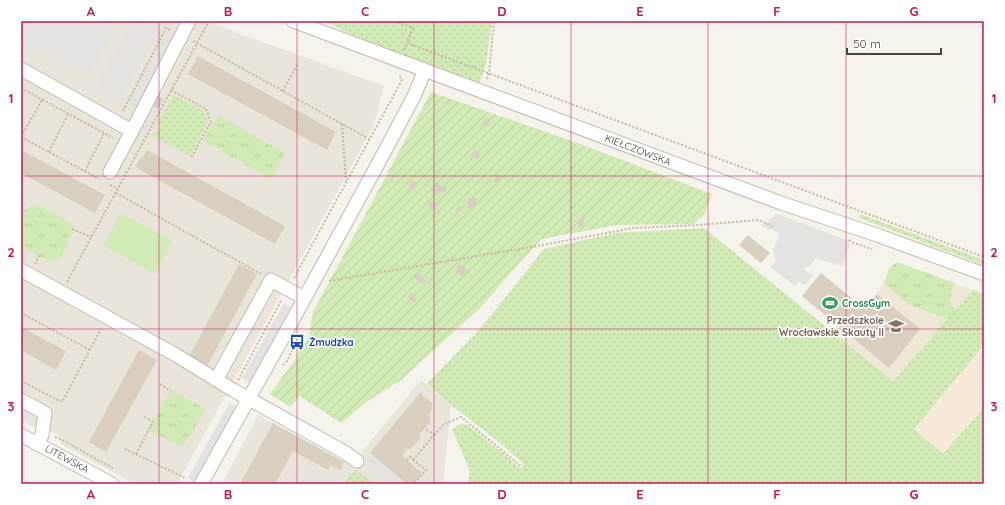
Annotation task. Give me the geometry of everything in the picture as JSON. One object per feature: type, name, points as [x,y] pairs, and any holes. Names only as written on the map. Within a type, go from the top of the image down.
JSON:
[{"type":"street","points":[[110,172],[189,21]]},
{"type":"street","name":"KIEŁCZOWSKA","points":[[292,21],[781,203],[877,235],[984,274]]},
{"type":"street","points":[[21,69],[132,131]]},
{"type":"street","points":[[201,484],[415,94],[425,70]]},
{"type":"street","points":[[21,270],[176,355],[233,390],[346,453],[357,461]]},
{"type":"street","points":[[216,380],[271,280],[304,298]]},
{"type":"street","points":[[21,400],[45,413],[40,439]]},
{"type":"street","name":"LITEWSKA","points":[[21,435],[40,439],[112,484]]},
{"type":"path","points":[[62,292],[209,21]]},
{"type":"path","points":[[394,21],[413,28],[402,56]]},
{"type":"path","points":[[482,92],[489,73],[494,21]]},
{"type":"path","points":[[117,122],[166,28],[197,43],[369,139]]},
{"type":"path","points":[[407,43],[984,258]]},
{"type":"path","points":[[283,91],[297,65]]},
{"type":"path","points":[[233,390],[402,80],[396,70]]},
{"type":"path","points":[[21,88],[125,145]]},
{"type":"path","points":[[171,90],[206,109],[211,122],[191,158]]},
{"type":"path","points":[[42,100],[21,137],[118,189]]},
{"type":"path","points":[[49,152],[68,114]]},
{"type":"path","points":[[342,124],[346,183]]},
{"type":"path","points":[[85,171],[104,133]]},
{"type":"path","points":[[116,193],[271,280]]},
{"type":"path","points":[[21,209],[26,211]]},
{"type":"path","points":[[316,276],[327,281],[537,246],[633,228],[759,220],[772,226]]},
{"type":"path","points":[[72,229],[91,238]]},
{"type":"path","points":[[21,313],[90,350]]},
{"type":"path","points":[[21,380],[62,402],[107,317]]},
{"type":"path","points":[[160,384],[172,391]]},
{"type":"path","points":[[136,454],[153,422],[143,416]]},
{"type":"path","points":[[413,460],[444,424],[461,417],[521,466]]},
{"type":"path","points":[[425,428],[434,435]]},
{"type":"path","points":[[40,439],[50,436],[60,439],[114,469]]},
{"type":"path","points":[[125,449],[185,478]]},
{"type":"path","points":[[407,460],[410,457],[426,470],[414,484]]},
{"type":"shaded area","points":[[21,21],[205,21],[384,86],[374,125],[177,484],[135,484],[61,444],[57,434],[31,426],[21,420]]},
{"type":"shaded area","points":[[21,21],[119,21],[89,77],[21,42]]},
{"type":"shaded area","points":[[131,21],[147,21],[160,28],[119,104],[94,91]]},
{"type":"shaded area","points":[[167,31],[174,35],[137,109],[128,105]]},
{"type":"shaded area","points":[[150,108],[157,111],[143,138],[136,134]]},
{"type":"shaded area","points":[[777,214],[847,240],[850,245],[842,266],[816,258],[809,267],[806,267],[805,270],[813,276],[805,285],[799,281],[795,286],[770,267],[776,260],[773,250],[780,233],[761,226]]},
{"type":"shaded area","name":"Przedszkole Wrocławskie Skauty II","points":[[896,262],[973,290],[893,381],[840,338],[877,294],[884,283],[889,269]]},
{"type":"shaded area","points":[[284,303],[291,307],[250,383],[242,378]]},
{"type":"shaded area","points":[[984,345],[984,408],[943,454],[914,429]]},
{"type":"shaded area","points":[[421,380],[451,405],[443,484],[374,484],[356,469],[343,484],[222,484],[258,415],[351,465]]},
{"type":"shaded area","points":[[21,384],[29,388],[25,396],[35,402],[27,420],[21,417]]},
{"type":"shaded area","points":[[229,403],[237,407],[195,483],[188,478]]},
{"type":"shaded area","points":[[374,459],[400,480],[397,484],[390,484],[368,466]]},
{"type":"shaded area","points":[[122,464],[160,484],[150,484],[120,468]]},
{"type":"shaded area","points":[[301,466],[304,469],[292,483],[289,480]]},
{"type":"shaded area","points":[[424,473],[431,479],[427,484],[415,484]]},
{"type":"green space","points":[[324,21],[492,21],[486,64],[479,84],[352,35]]},
{"type":"green space","points":[[431,92],[580,144],[712,194],[704,215],[694,224],[617,225],[541,239],[480,308],[401,380],[368,401],[341,423],[300,396],[290,407],[270,394],[294,361],[309,336],[313,312]]},
{"type":"green space","points":[[173,95],[204,111],[208,122],[190,156],[151,135],[153,132],[156,134],[161,126],[157,124]]},
{"type":"green space","points":[[218,115],[285,153],[270,179],[203,141]]},
{"type":"green space","points":[[38,205],[71,223],[73,233],[60,259],[50,262],[21,246],[21,212],[24,214],[27,208]]},
{"type":"green space","points":[[121,213],[172,241],[155,274],[104,246]]},
{"type":"green space","points":[[860,214],[984,260],[984,265],[859,218]]},
{"type":"green space","points":[[704,228],[893,381],[973,290],[984,294],[984,345],[914,429],[943,454],[984,408],[984,484],[468,484],[470,471],[452,429],[461,424],[468,425],[522,469],[523,463],[427,384],[488,319],[544,249],[616,233]]},
{"type":"green space","points":[[896,262],[955,283],[949,303],[957,309],[947,319],[908,304],[884,283],[889,269]]},
{"type":"green space","points":[[171,389],[205,409],[183,447],[148,430]]},
{"type":"green space","points":[[356,469],[374,484],[343,484]]},
{"type":"building","points":[[198,56],[336,132],[327,150],[188,74]]},
{"type":"building","points":[[157,96],[164,99],[158,109],[152,106]]},
{"type":"building","points":[[485,118],[490,119],[488,126],[483,124]]},
{"type":"building","points":[[21,150],[105,195],[95,213],[21,173]]},
{"type":"building","points":[[147,150],[285,226],[275,244],[135,167]]},
{"type":"building","points":[[473,150],[480,152],[478,159],[471,157]]},
{"type":"building","points":[[496,175],[500,176],[498,184],[494,183]]},
{"type":"building","points":[[411,181],[416,183],[414,190],[409,188]]},
{"type":"building","points":[[435,184],[446,188],[445,192],[433,193],[434,191],[430,191],[431,187],[434,187]]},
{"type":"building","points":[[470,197],[477,198],[474,208],[472,209],[467,208]]},
{"type":"building","points":[[430,202],[437,204],[436,211],[429,209]]},
{"type":"building","points":[[458,206],[462,207],[461,212],[456,211]]},
{"type":"building","points":[[579,218],[584,218],[583,227],[578,227]]},
{"type":"building","points":[[748,235],[770,253],[761,263],[739,245]]},
{"type":"building","points":[[239,264],[257,274],[207,366],[189,357]]},
{"type":"building","points":[[460,264],[468,271],[462,277],[455,270]]},
{"type":"building","points":[[417,273],[426,280],[422,284],[414,277]]},
{"type":"building","points":[[821,273],[865,309],[877,294],[920,329],[889,368],[802,296]]},
{"type":"building","points":[[412,293],[417,299],[414,302],[408,297]]},
{"type":"building","points":[[21,327],[66,351],[56,370],[21,350]]},
{"type":"building","points":[[139,350],[157,360],[106,452],[89,442]]},
{"type":"building","points":[[421,392],[423,394],[422,395],[432,403],[431,412],[428,415],[430,417],[430,422],[419,435],[421,437],[410,450],[408,448],[402,456],[422,473],[413,484],[407,484],[370,453]]},
{"type":"building","points":[[273,423],[344,462],[340,470],[331,465],[328,470],[293,451],[275,484],[240,484]]},
{"type":"place","name":"CrossGym","points":[[830,303]]},
{"type":"place","name":"Przedszkole Wrocławskie Skauty II","points":[[896,326]]},
{"type":"place","name":"Żmudzka","points":[[297,342]]}]
